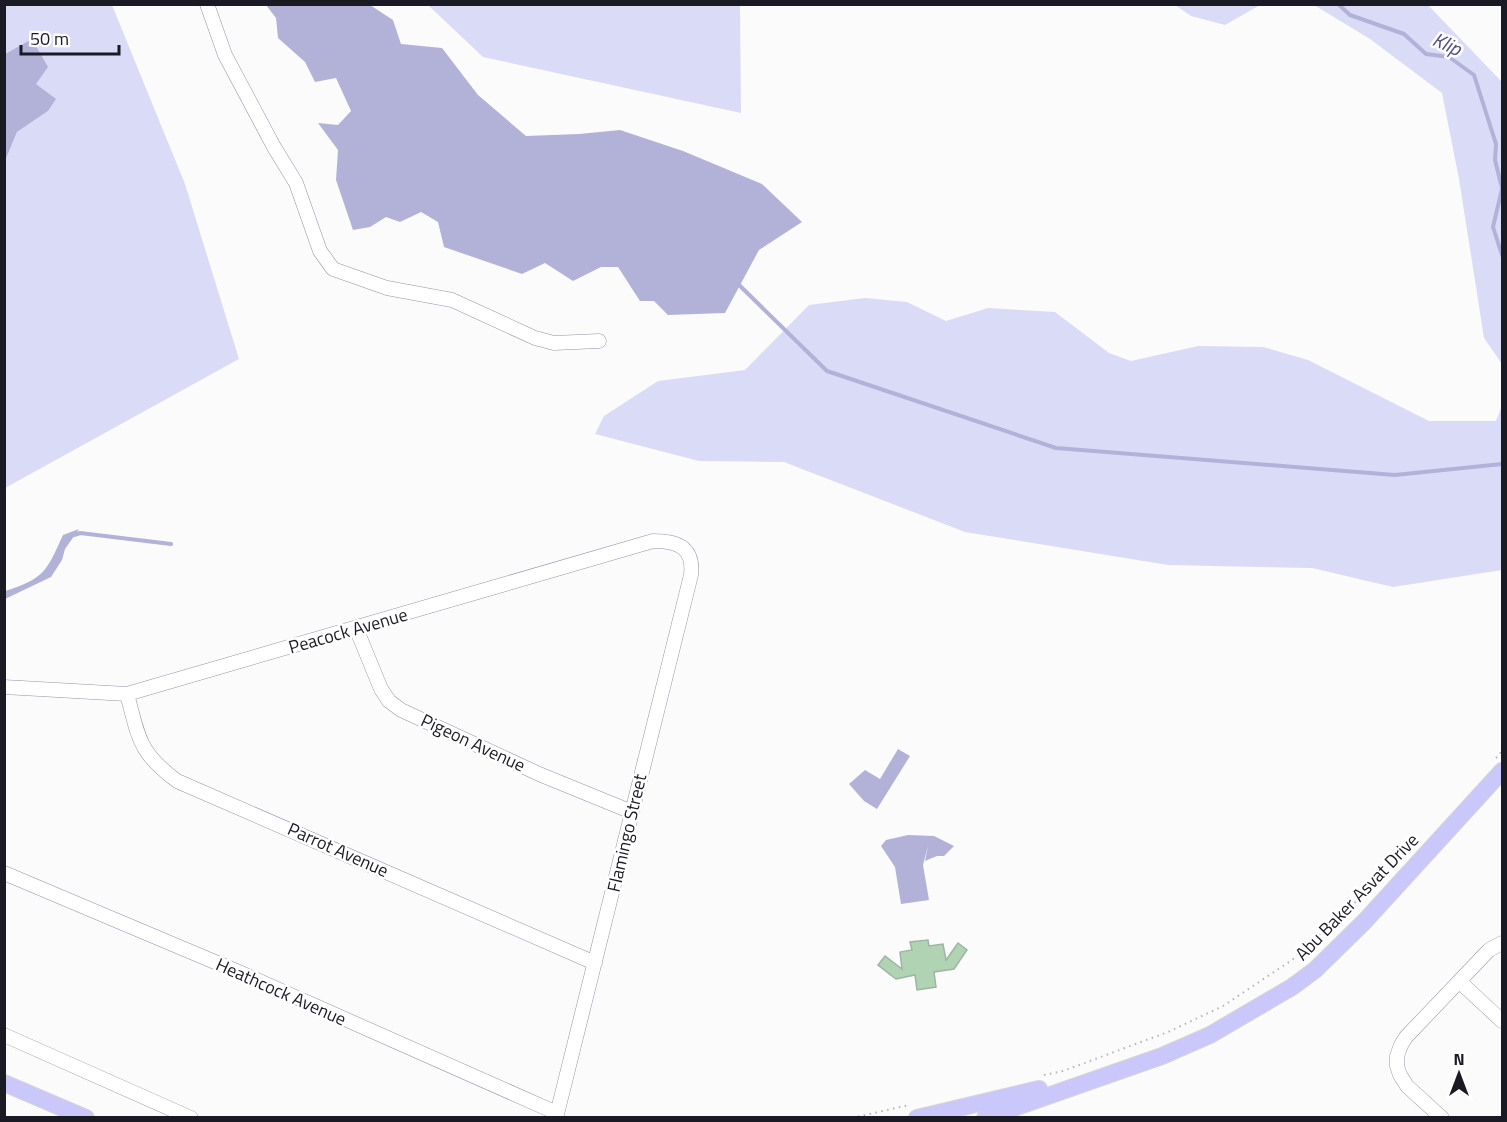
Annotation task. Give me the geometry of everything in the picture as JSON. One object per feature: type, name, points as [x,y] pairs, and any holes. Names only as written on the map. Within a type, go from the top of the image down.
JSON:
[{"type":"main road","name":"Abu Baker Asvat Drive","points":[[985,1118],[1122,1071],[1210,1035],[1266,1003],[1315,970],[1364,922],[1499,765]]},
{"type":"main road","name":"Abu Baker Asvat Drive","points":[[913,1112],[1122,1071]]},
{"type":"main road","points":[[4,1083],[86,1118]]},
{"type":"street","points":[[207,4],[225,55],[274,147],[297,183],[320,251],[333,269],[387,288],[452,300],[535,338],[554,343],[599,341]]},
{"type":"street","name":"Peacock Avenue","points":[[4,687],[127,694],[653,541],[676,544],[685,549]]},
{"type":"street","name":"Flamingo Street","points":[[556,1115],[691,575],[691,556],[685,549]]},
{"type":"street","name":"Pigeon Avenue","points":[[356,628],[381,689],[389,701],[401,710],[539,774],[632,812]]},
{"type":"street","name":"Parrot Avenue","points":[[127,694],[142,745],[158,767],[177,781],[595,963]]},
{"type":"street","name":"Heathcock Avenue","points":[[4,873],[240,973],[556,1115]]},
{"type":"street","points":[[1442,1118],[1407,1086],[1397,1066],[1397,1056],[1406,1037],[1489,950],[1503,943]]},
{"type":"street","points":[[1460,982],[1503,1021]]},
{"type":"street","points":[[4,1035],[191,1118]]},
{"type":"path","points":[[1499,765],[1503,751]]},
{"type":"path","points":[[1041,1076],[1063,1071],[1168,1032],[1222,1006],[1292,960],[1362,896],[1379,886]]},
{"type":"path","points":[[852,1118],[913,1112]]},
{"type":"shaded area","points":[[5,5],[112,5],[185,184],[239,359],[5,488],[5,161],[17,132],[48,111],[36,84],[33,39],[5,54]]},
{"type":"shaded area","points":[[266,5],[370,5],[393,20],[401,44],[442,48],[478,95],[526,136],[620,130],[683,151],[762,184],[802,222],[759,250],[725,313],[668,315],[654,301],[640,301],[618,267],[601,267],[573,281],[545,263],[522,274],[444,247],[438,222],[421,212],[400,222],[386,217],[370,227],[353,230],[336,180],[338,150],[318,123],[338,125],[351,111],[336,78],[315,82],[305,62],[278,38],[276,18]]},
{"type":"shaded area","points":[[428,5],[740,5],[741,113],[483,57]]},
{"type":"shaded area","points":[[1175,5],[1260,5],[1225,25],[1191,16]]},
{"type":"shaded area","points":[[1314,5],[1428,5],[1502,82],[1502,364],[1484,338],[1459,179],[1442,93],[1370,39]]},
{"type":"shaded area","points":[[32,39],[48,67],[36,84],[56,99],[48,111],[17,132],[5,161],[5,54]]},
{"type":"shaded area","points":[[865,298],[907,302],[946,321],[988,308],[1055,312],[1109,353],[1131,361],[1198,346],[1263,347],[1308,360],[1429,421],[1496,421],[1502,406],[1502,570],[1393,587],[1312,568],[1168,565],[965,532],[784,462],[699,461],[595,434],[604,416],[658,381],[745,370],[809,305]]},
{"type":"shaded area","points":[[79,529],[65,549],[62,560],[51,577],[5,599],[5,591],[29,582],[43,572],[63,535]]},
{"type":"shaded area","points":[[898,749],[910,756],[877,809],[864,801],[849,784],[865,770],[880,779]]},
{"type":"shaded area","points":[[908,835],[934,836],[954,846],[944,856],[925,861],[928,846],[923,865],[929,900],[901,904],[895,867],[881,846],[886,840]]},
{"type":"building","points":[[928,940],[929,946],[943,944],[946,960],[958,943],[967,950],[954,969],[934,972],[936,987],[917,990],[915,975],[896,979],[878,965],[885,956],[902,969],[900,952],[912,950],[910,942]]},
{"type":"waterway","name":"Klip","points":[[1338,4],[1350,15],[1404,34],[1426,54],[1449,57],[1474,75],[1496,144],[1495,160],[1502,188]]},
{"type":"waterway","name":"Klip","points":[[1502,189],[1493,227],[1502,255]]},
{"type":"waterway","points":[[736,282],[827,371],[1056,448],[1395,475],[1502,464]]},
{"type":"waterway","points":[[74,535],[80,533],[171,544]]}]
